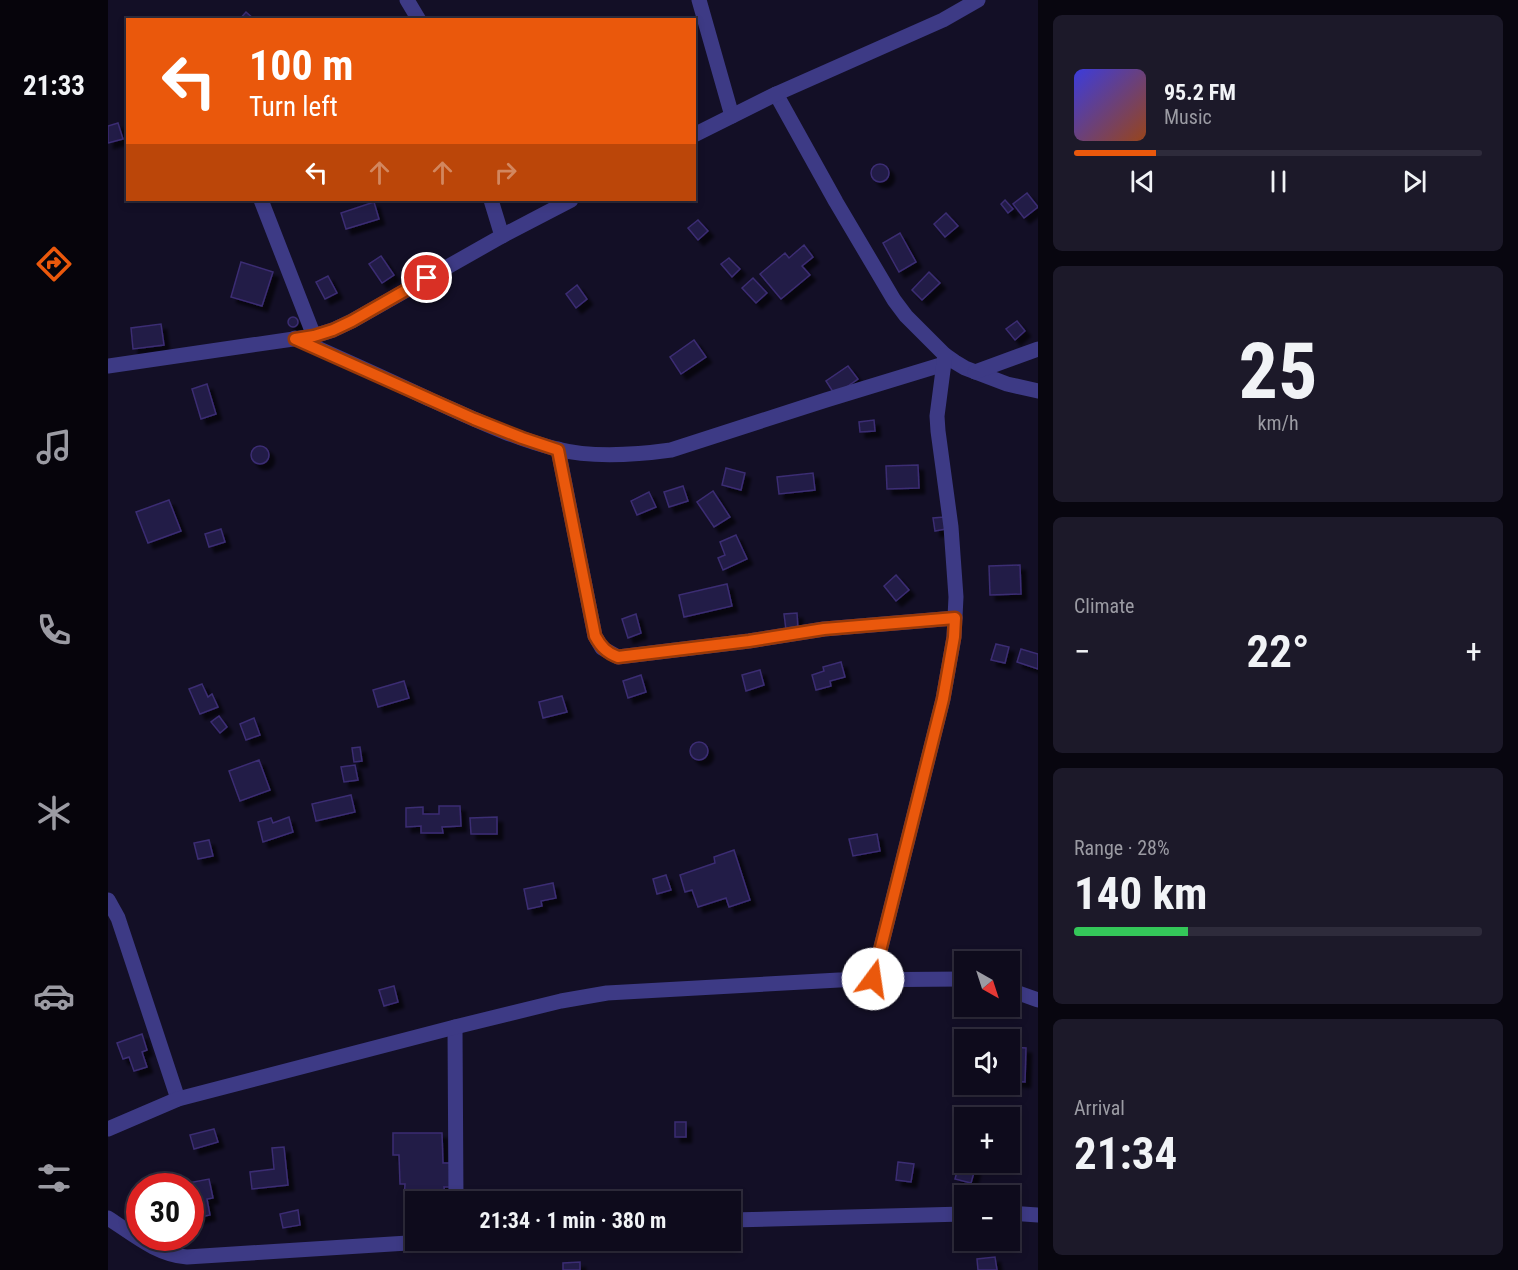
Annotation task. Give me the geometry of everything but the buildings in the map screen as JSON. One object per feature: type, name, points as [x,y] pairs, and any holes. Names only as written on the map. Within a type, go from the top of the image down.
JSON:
[{"type":"street","points":[[406,0],[418,18]]},
{"type":"street","points":[[699,0],[732,116]]},
{"type":"street","points":[[696,134],[776,94],[943,20],[978,0]]},
{"type":"street","points":[[776,94],[894,300],[945,360],[937,416],[951,527],[956,597],[954,637],[943,699],[873,979]]},
{"type":"street","points":[[261,201],[314,336]]},
{"type":"street","points":[[491,201],[502,236]]},
{"type":"street","points":[[108,366],[314,336],[333,330],[569,201]]},
{"type":"street","points":[[295,339],[522,438],[558,450],[600,454],[671,450],[945,360],[1015,386],[1038,392]]},
{"type":"street","points":[[975,372],[1038,349]]},
{"type":"street","points":[[558,450],[595,636],[602,648],[610,654],[618,657],[824,629],[955,618]]},
{"type":"street","points":[[108,900],[118,918],[178,1099]]},
{"type":"street","points":[[108,1129],[178,1099],[561,1001],[607,993],[827,980],[954,979]]},
{"type":"street","points":[[1020,994],[1038,1000]]},
{"type":"street","points":[[455,1027],[456,1191]]},
{"type":"street","points":[[741,1220],[954,1214]]},
{"type":"street","points":[[1020,1214],[1038,1215]]},
{"type":"street","points":[[108,1218],[162,1252],[187,1257],[405,1243]]},
{"type":"route","points":[[427,278],[333,330],[295,339],[474,419],[558,450],[595,636],[602,648],[610,654],[618,657],[824,629],[955,618],[943,699],[873,979]]}]
